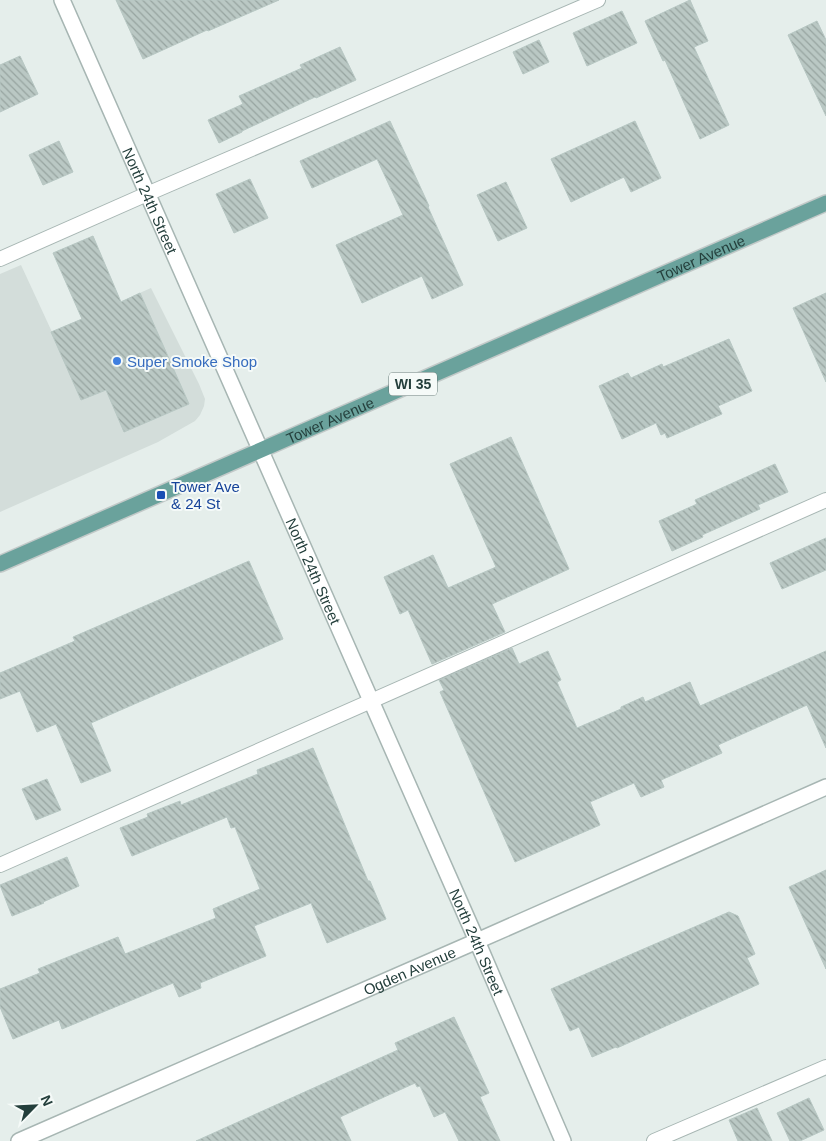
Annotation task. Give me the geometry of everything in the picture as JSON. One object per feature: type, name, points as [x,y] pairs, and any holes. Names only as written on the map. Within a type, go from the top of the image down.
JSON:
[{"type":"main road","name":"Tower Avenue","points":[[0,564],[826,204]]},
{"type":"street","name":"North 24th Street","points":[[62,0],[564,1141]]},
{"type":"street","name":"Ogden Avenue","points":[[19,1141],[826,787]]},
{"type":"lane","points":[[0,259],[598,0]]},
{"type":"lane","points":[[0,866],[826,500]]},
{"type":"lane","points":[[654,1141],[826,1067]]},
{"type":"shaded area","points":[[21,265],[52,332],[151,288],[205,399],[200,415],[195,421],[158,442],[0,512],[0,274]]},
{"type":"building","points":[[116,0],[279,0],[143,59]]},
{"type":"building","points":[[690,0],[708,41],[694,47],[729,125],[700,139],[665,60],[663,61],[645,21]]},
{"type":"building","points":[[622,11],[637,43],[587,66],[573,33]]},
{"type":"building","points":[[817,21],[826,40],[826,116],[788,35]]},
{"type":"building","points":[[539,40],[549,62],[523,74],[513,52]]},
{"type":"building","points":[[340,47],[356,80],[315,97],[219,143],[208,120],[243,104],[239,96],[302,68],[300,65]]},
{"type":"building","points":[[20,56],[38,94],[0,112],[0,65]]},
{"type":"building","points":[[390,121],[463,285],[432,299],[422,276],[362,303],[336,245],[403,215],[377,159],[312,188],[300,161]]},
{"type":"building","points":[[635,121],[661,178],[631,192],[624,177],[571,202],[551,159]]},
{"type":"building","points":[[59,141],[73,172],[43,185],[29,155]]},
{"type":"building","points":[[250,179],[268,218],[234,233],[216,194]]},
{"type":"building","points":[[506,182],[527,228],[498,241],[477,195]]},
{"type":"building","name":"Super Smoke Shop","points":[[93,236],[121,302],[140,293],[189,404],[124,432],[106,390],[81,400],[51,332],[82,319],[53,253]]},
{"type":"building","points":[[826,293],[826,382],[793,308]]},
{"type":"building","points":[[729,339],[752,391],[718,406],[722,414],[667,438],[665,433],[661,435],[656,423],[622,439],[599,386],[628,373],[631,378],[662,364],[663,367]]},
{"type":"building","points":[[511,437],[569,569],[492,604],[505,632],[432,664],[408,610],[400,614],[384,577],[433,555],[448,588],[496,567],[450,464]]},
{"type":"building","points":[[775,464],[788,492],[758,505],[760,509],[702,535],[703,537],[672,551],[659,521],[697,504],[695,500]]},
{"type":"building","points":[[826,538],[826,570],[782,589],[770,563]]},
{"type":"building","points":[[249,561],[283,639],[91,723],[111,771],[81,783],[56,724],[37,732],[20,691],[0,699],[0,673],[75,641],[73,637]]},
{"type":"building","points":[[512,648],[519,664],[548,651],[561,680],[557,682],[577,728],[621,709],[621,707],[643,697],[645,702],[690,682],[700,706],[826,651],[826,748],[807,705],[718,745],[722,753],[661,780],[664,787],[641,797],[634,783],[590,802],[600,825],[515,862],[440,692],[444,690],[439,680]]},
{"type":"building","points":[[313,748],[368,881],[370,881],[386,919],[327,943],[311,903],[254,926],[266,956],[200,983],[201,988],[179,997],[173,983],[62,1029],[59,1020],[13,1039],[0,1007],[0,989],[40,973],[38,969],[118,937],[125,954],[216,918],[213,909],[260,889],[235,827],[231,828],[227,817],[132,856],[120,828],[148,817],[147,814],[180,801],[181,805],[258,774],[257,770]]},
{"type":"building","points":[[47,779],[61,810],[36,820],[22,789]]},
{"type":"building","points":[[67,857],[79,886],[12,916],[0,885]]},
{"type":"building","points":[[826,870],[826,969],[789,887]]},
{"type":"building","points":[[729,912],[738,916],[755,954],[747,958],[759,984],[617,1048],[592,1057],[579,1027],[570,1031],[551,989]]},
{"type":"building","points":[[454,1017],[489,1093],[480,1097],[500,1141],[459,1141],[445,1112],[434,1117],[420,1086],[417,1087],[415,1083],[340,1117],[351,1141],[196,1141],[398,1050],[395,1043]]},
{"type":"building","points":[[809,1098],[824,1130],[800,1141],[790,1141],[777,1113]]},
{"type":"building","points":[[757,1108],[772,1141],[738,1141],[729,1120]]},
{"type":"place","name":"Super Smoke Shop","points":[[117,361]]},
{"type":"place","name":"Tower Ave & 24 St","points":[[161,495]]}]
